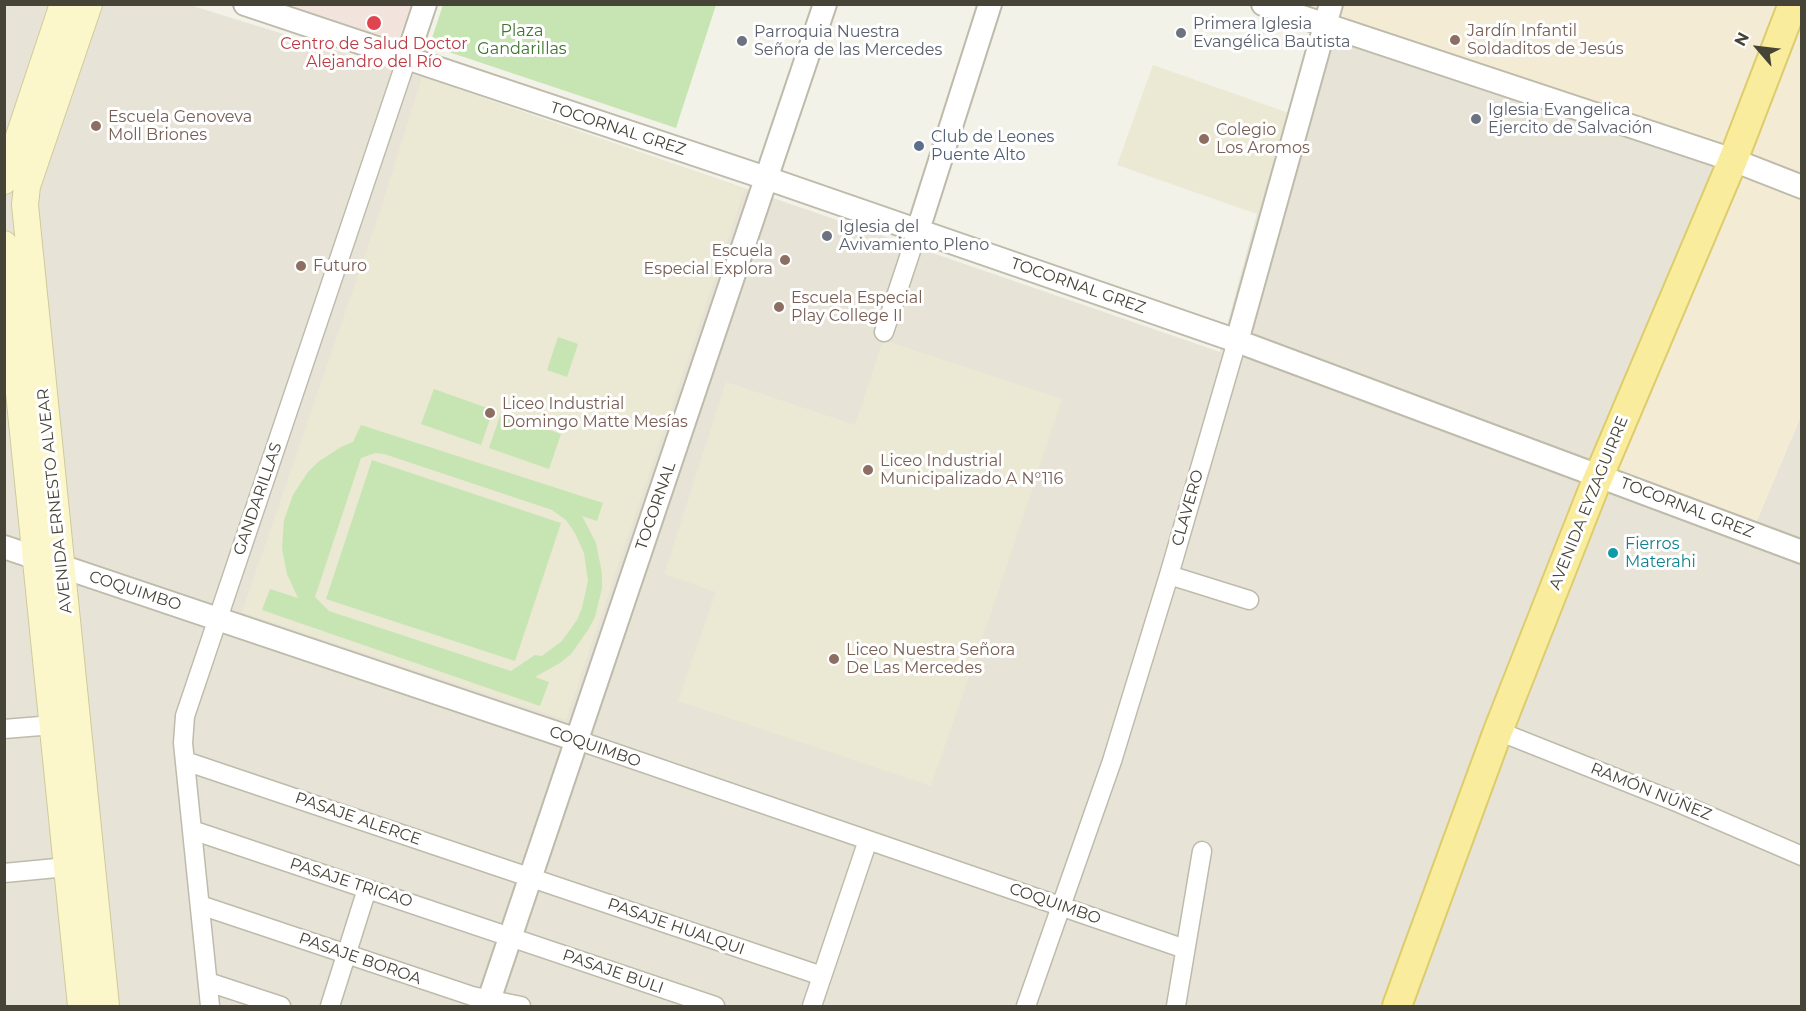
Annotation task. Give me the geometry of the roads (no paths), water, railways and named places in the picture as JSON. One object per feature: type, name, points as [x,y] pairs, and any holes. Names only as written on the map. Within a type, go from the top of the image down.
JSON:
[{"type":"main road","name":"AVENIDA ERNESTO ALVEAR","points":[[63,4],[19,149],[27,186],[15,211],[61,566],[106,1006]]},
{"type":"main road","name":"AVENIDA ERNESTO ALVEAR","points":[[4,181],[89,4]]},
{"type":"main road","name":"AVENIDA EYZAGUIRRE","points":[[1405,1004],[1498,731],[1599,475],[1733,160],[1792,4]]},
{"type":"main road","name":"AVENIDA ERNESTO ALVEAR","points":[[4,244],[81,1006]]},
{"type":"street","name":"TOCORNAL GREZ","points":[[245,4],[766,178],[1237,341],[1802,552]]},
{"type":"street","name":"GANDARILLAS","points":[[210,1006],[185,761],[183,734],[185,716],[425,4]]},
{"type":"street","name":"TOCORNAL","points":[[488,1003],[825,4]]},
{"type":"street","points":[[885,333],[990,4]]},
{"type":"street","points":[[1263,4],[1328,15],[1733,160],[1802,187]]},
{"type":"street","name":"CLAVERO","points":[[1026,1006],[1112,761],[1169,575],[1328,15]]},
{"type":"street","name":"COQUIMBO","points":[[4,548],[577,740],[1185,949]]},
{"type":"street","points":[[1169,575],[1248,600]]},
{"type":"street","points":[[4,729],[52,725]]},
{"type":"street","name":"RAMÓN NÚÑEZ","points":[[1498,731],[1678,802],[1802,856]]},
{"type":"street","name":"PASAJE ALERCE","points":[[185,761],[531,878]]},
{"type":"street","name":"PASAJE TRICAO","points":[[192,830],[511,937]]},
{"type":"street","points":[[812,1006],[868,840]]},
{"type":"street","points":[[1176,1006],[1202,851]]},
{"type":"street","points":[[4,873],[67,867]]},
{"type":"street","name":"PASAJE HUALQUI","points":[[531,878],[822,976]]},
{"type":"street","points":[[330,1006],[367,889]]},
{"type":"street","name":"PASAJE BOROA","points":[[200,905],[488,1003],[521,1006]]},
{"type":"street","name":"PASAJE BULI","points":[[511,937],[715,1006]]},
{"type":"street","points":[[208,982],[281,1006]]},
{"type":"place","name":"Centro de Salud Doctor Alejandro del Río","points":[[374,23]]},
{"type":"place","name":"Primera Iglesia Evangélica Bautista","points":[[1181,33]]},
{"type":"place","name":"Jardín Infantil Soldaditos de Jesús","points":[[1455,40]]},
{"type":"place","name":"Parroquia Nuestra Señora de las Mercedes","points":[[742,41]]},
{"type":"place","name":"Iglesia Evangelica Ejercito de Salvación","points":[[1476,119]]},
{"type":"place","name":"Escuela Genoveva Moll Briones","points":[[96,126]]},
{"type":"place","name":"Colegio Los Aromos","points":[[1204,139]]},
{"type":"place","name":"Club de Leones Puente Alto","points":[[919,146]]},
{"type":"place","name":"Iglesia del Avivamiento Pleno","points":[[827,236]]},
{"type":"place","name":"Escuela Especial Explora","points":[[785,260]]},
{"type":"place","name":"Futuro","points":[[301,266]]},
{"type":"place","name":"Escuela Especial Play College II","points":[[779,307]]},
{"type":"place","name":"Liceo Industrial Domingo Matte Mesías","points":[[490,413]]},
{"type":"place","name":"Liceo Industrial Municipalizado A N°116","points":[[868,470]]},
{"type":"place","name":"Fierros Materahi","points":[[1613,553]]},
{"type":"place","name":"Liceo Nuestra Señora De Las Mercedes","points":[[834,659]]},
{"type":"park label","name":"Plaza Gandarillas","points":[[522,40]]}]
